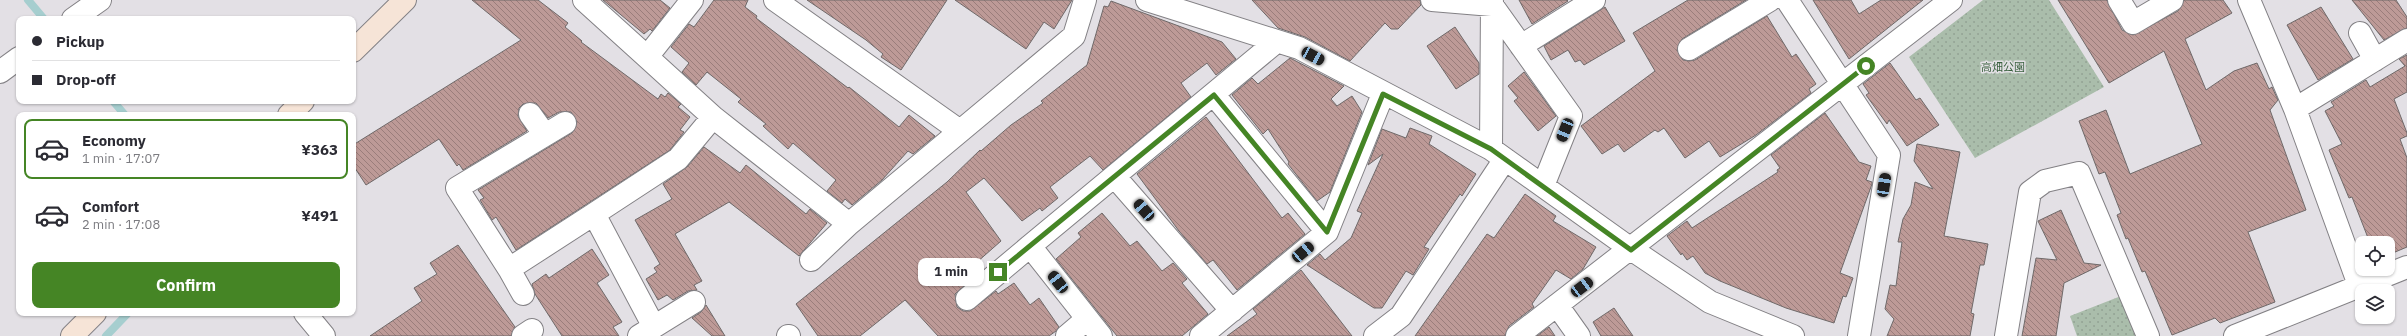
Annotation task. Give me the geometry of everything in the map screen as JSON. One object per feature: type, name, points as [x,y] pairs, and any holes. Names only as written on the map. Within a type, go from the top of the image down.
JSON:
[{"type":"main road","points":[[356,49],[405,0]]},
{"type":"main road","points":[[292,112],[300,104]]},
{"type":"main road","points":[[72,336],[92,316]]},
{"type":"street","points":[[77,16],[100,0]]},
{"type":"street","points":[[584,0],[713,117],[849,224]]},
{"type":"street","points":[[647,57],[692,0]]},
{"type":"street","points":[[775,0],[960,131]]},
{"type":"street","points":[[811,260],[849,224],[1074,36],[1085,0]]},
{"type":"street","points":[[1147,0],[1276,42],[1299,48],[1498,154],[1631,250],[1710,302],[1793,336]]},
{"type":"street","points":[[1432,0],[1492,3]]},
{"type":"street","points":[[1521,46],[1594,0]]},
{"type":"street","points":[[1689,49],[1770,0]]},
{"type":"street","points":[[1787,0],[1841,85],[1889,155],[1859,336]]},
{"type":"street","points":[[1516,336],[1631,250],[1951,0]]},
{"type":"street","points":[[2119,0],[2133,23],[2172,0]]},
{"type":"street","points":[[2249,0],[2295,110],[2359,284]]},
{"type":"street","points":[[1492,3],[1571,116],[1543,186]]},
{"type":"street","points":[[1375,336],[1401,316],[1498,154],[1492,3]]},
{"type":"street","points":[[2360,33],[2375,60]]},
{"type":"street","points":[[2295,110],[2407,40]]},
{"type":"street","points":[[967,299],[1276,42]]},
{"type":"street","points":[[0,72],[16,60]]},
{"type":"street","points":[[1200,336],[1327,232],[1383,94]]},
{"type":"street","points":[[1214,95],[1327,232]]},
{"type":"street","points":[[530,114],[545,135]]},
{"type":"street","points":[[509,269],[678,159],[713,117]]},
{"type":"street","points":[[523,294],[509,269],[457,188],[565,123]]},
{"type":"street","points":[[2006,336],[2030,192],[2044,181],[2079,173],[2148,336]]},
{"type":"street","points":[[1115,177],[1232,311]]},
{"type":"street","points":[[594,214],[646,331],[694,302]]},
{"type":"street","points":[[1030,246],[1101,336]]},
{"type":"street","points":[[2362,284],[2407,268]]},
{"type":"street","points":[[2235,336],[2355,287]]},
{"type":"street","points":[[1557,305],[1579,336]]},
{"type":"street","points":[[307,316],[324,336]]},
{"type":"street","points":[[1067,336],[1087,319]]},
{"type":"green space","name":"高畑公園","points":[[1983,0],[2049,0],[2104,87],[1975,158],[1909,57]]},
{"type":"green space","points":[[2121,296],[2137,336],[2077,336],[2070,316]]},
{"type":"building","points":[[472,0],[538,0],[568,23],[565,27],[582,41],[581,42],[658,99],[661,94],[665,97],[668,93],[681,104],[678,107],[690,117],[680,130],[684,132],[670,150],[516,250],[496,217],[492,220],[480,200],[484,198],[478,190],[572,133],[577,122],[571,112],[559,112],[548,118],[536,103],[523,104],[519,108],[518,116],[527,131],[463,170],[459,164],[457,166],[439,139],[366,185],[356,170],[356,143],[521,40]]},
{"type":"building","points":[[603,0],[660,0],[670,8],[652,31],[650,29],[644,34]]},
{"type":"building","points":[[714,0],[748,0],[745,7],[757,16],[756,18],[848,88],[849,87],[899,127],[909,115],[935,136],[913,154],[908,151],[882,180],[852,205],[845,199],[842,203],[827,191],[836,180],[793,143],[788,149],[763,126],[766,124],[738,102],[741,99],[707,72],[696,85],[682,72],[689,63],[671,47],[689,24],[694,27]]},
{"type":"building","points":[[807,0],[947,0],[901,70],[881,57],[883,54],[866,40]]},
{"type":"building","points":[[955,0],[1072,0],[1054,29],[1044,22],[1026,49]]},
{"type":"building","points":[[1252,0],[1420,0],[1421,5],[1398,29],[1391,29],[1385,23],[1350,61],[1305,37],[1278,28]]},
{"type":"building","points":[[1519,0],[1567,0],[1568,1],[1532,24]]},
{"type":"building","points":[[1688,0],[1746,0],[1682,39],[1677,50],[1683,60],[1695,60],[1767,16],[1792,57],[1796,54],[1816,84],[1809,89],[1811,93],[1756,135],[1720,157],[1709,141],[1685,158],[1664,128],[1658,132],[1655,130],[1624,152],[1618,144],[1602,154],[1581,126],[1655,71],[1633,33]]},
{"type":"building","points":[[1813,0],[1851,0],[1859,14],[1881,0],[1923,0],[1849,59]]},
{"type":"building","points":[[2058,0],[2107,0],[2122,30],[2133,35],[2178,11],[2184,0],[2223,0],[2232,13],[2185,39],[2206,90],[2234,71],[2257,63],[2269,89],[2272,87],[2278,100],[2270,110],[2306,210],[2248,232],[2275,302],[2220,323],[2215,318],[2172,335],[2145,271],[2142,272],[2128,238],[2126,239],[2117,215],[2121,213],[2105,172],[2099,174],[2079,121],[2106,110],[2130,174],[2202,144],[2164,51],[2109,83]]},
{"type":"building","points":[[2352,0],[2396,0],[2407,17],[2407,28],[2384,40]]},
{"type":"building","points":[[1111,1],[1222,42],[1236,59],[1216,75],[1207,63],[1181,83],[1191,97],[1103,170],[1090,156],[1050,187],[1058,198],[1042,211],[1040,208],[1022,221],[984,178],[966,192],[1001,241],[976,263],[981,271],[955,294],[957,307],[963,311],[970,311],[996,291],[998,294],[1014,283],[1030,305],[1039,298],[1059,327],[1056,331],[1049,336],[938,336],[905,300],[860,336],[818,336],[796,304],[947,182],[980,150],[981,151],[1011,125],[1043,103],[1041,101],[1087,65],[1104,6],[1108,7]]},
{"type":"building","points":[[1605,7],[1625,41],[1584,65],[1580,60],[1575,62],[1568,50],[1551,60],[1544,46]]},
{"type":"building","points":[[2321,7],[2353,59],[2318,80],[2287,25]]},
{"type":"building","points":[[1455,27],[1479,63],[1479,74],[1456,89],[1427,46]]},
{"type":"building","points":[[2407,55],[2407,92],[2394,99],[2407,133],[2407,136],[2400,139],[2407,158],[2407,247],[2395,252],[2395,236],[2367,236],[2352,197],[2349,198],[2329,150],[2342,144],[2325,111],[2334,106],[2331,102],[2366,80],[2370,87],[2405,66],[2399,59]]},
{"type":"building","points":[[1290,58],[1344,86],[1331,99],[1337,106],[1352,96],[1362,112],[1330,192],[1317,201],[1288,164],[1289,162],[1268,129],[1263,134],[1232,95],[1252,78],[1258,84]]},
{"type":"building","points":[[1890,63],[1916,100],[1920,98],[1939,125],[1907,146],[1889,120],[1887,124],[1866,95],[1869,93],[1863,84]]},
{"type":"building","points":[[1524,72],[1556,116],[1538,131],[1514,101],[1518,98],[1508,86]]},
{"type":"building","points":[[1825,113],[1859,162],[1871,166],[1866,180],[1872,182],[1840,273],[1853,278],[1846,297],[1843,296],[1834,323],[1786,308],[1720,281],[1705,273],[1693,256],[1687,260],[1682,253],[1681,255],[1667,236],[1687,221],[1692,228],[1778,172],[1777,170],[1780,168],[1771,155]]},
{"type":"building","points":[[1206,117],[1282,218],[1288,213],[1305,234],[1237,290],[1213,260],[1207,264],[1179,231],[1137,174]]},
{"type":"building","points":[[1410,128],[1432,136],[1429,144],[1476,174],[1462,196],[1460,194],[1424,247],[1429,249],[1413,275],[1406,271],[1382,308],[1374,308],[1307,265],[1320,254],[1325,260],[1351,238],[1362,213],[1357,211],[1383,154],[1368,165],[1382,129],[1406,138]]},
{"type":"building","points":[[1917,144],[1960,152],[1944,236],[1988,244],[1984,265],[1980,265],[1971,313],[1974,314],[1970,336],[1887,336],[1894,319],[1885,309],[1890,285],[1896,286],[1902,242],[1898,242],[1903,219],[1911,205],[1915,182],[1933,189],[1914,161]]},
{"type":"building","points":[[704,147],[740,173],[746,165],[806,214],[810,209],[827,223],[799,256],[729,202],[675,234],[702,281],[694,285],[697,290],[688,291],[673,300],[667,295],[658,300],[646,279],[657,272],[654,268],[660,264],[635,220],[672,199],[663,184],[687,167]]},
{"type":"building","points":[[1525,194],[1556,216],[1553,221],[1596,247],[1583,269],[1571,279],[1556,270],[1532,304],[1534,307],[1509,326],[1505,336],[1415,336],[1487,234],[1494,238]]},
{"type":"building","points":[[2061,210],[2084,263],[2101,265],[2064,283],[2056,336],[2022,336],[2036,258],[2057,260],[2038,221]]},
{"type":"building","points":[[1102,213],[1130,246],[1137,241],[1162,271],[1173,263],[1187,279],[1182,283],[1208,314],[1182,336],[1117,336],[1056,259],[1081,237],[1078,233]]},
{"type":"building","points":[[458,245],[515,327],[511,336],[370,336],[422,301],[414,288],[437,274],[430,263]]},
{"type":"building","points":[[592,249],[609,275],[597,283],[622,322],[613,327],[619,336],[562,336],[535,294],[532,284],[546,274],[549,278]]},
{"type":"building","points":[[1301,270],[1352,336],[1227,336],[1257,314],[1253,309]]},
{"type":"building","points":[[706,305],[725,336],[712,336],[692,318],[701,312]]},
{"type":"building","points":[[1614,308],[1633,336],[1601,336],[1593,322]]},
{"type":"building","points":[[1549,327],[1555,336],[1537,336]]},
{"type":"waterway","points":[[28,0],[41,16]]},
{"type":"waterway","points":[[116,104],[122,112]]},
{"type":"waterway","points":[[106,336],[125,316]]},
{"type":"route","points":[[998,272],[1214,95],[1327,232],[1383,94],[1491,149],[1631,250],[1866,66]]}]
